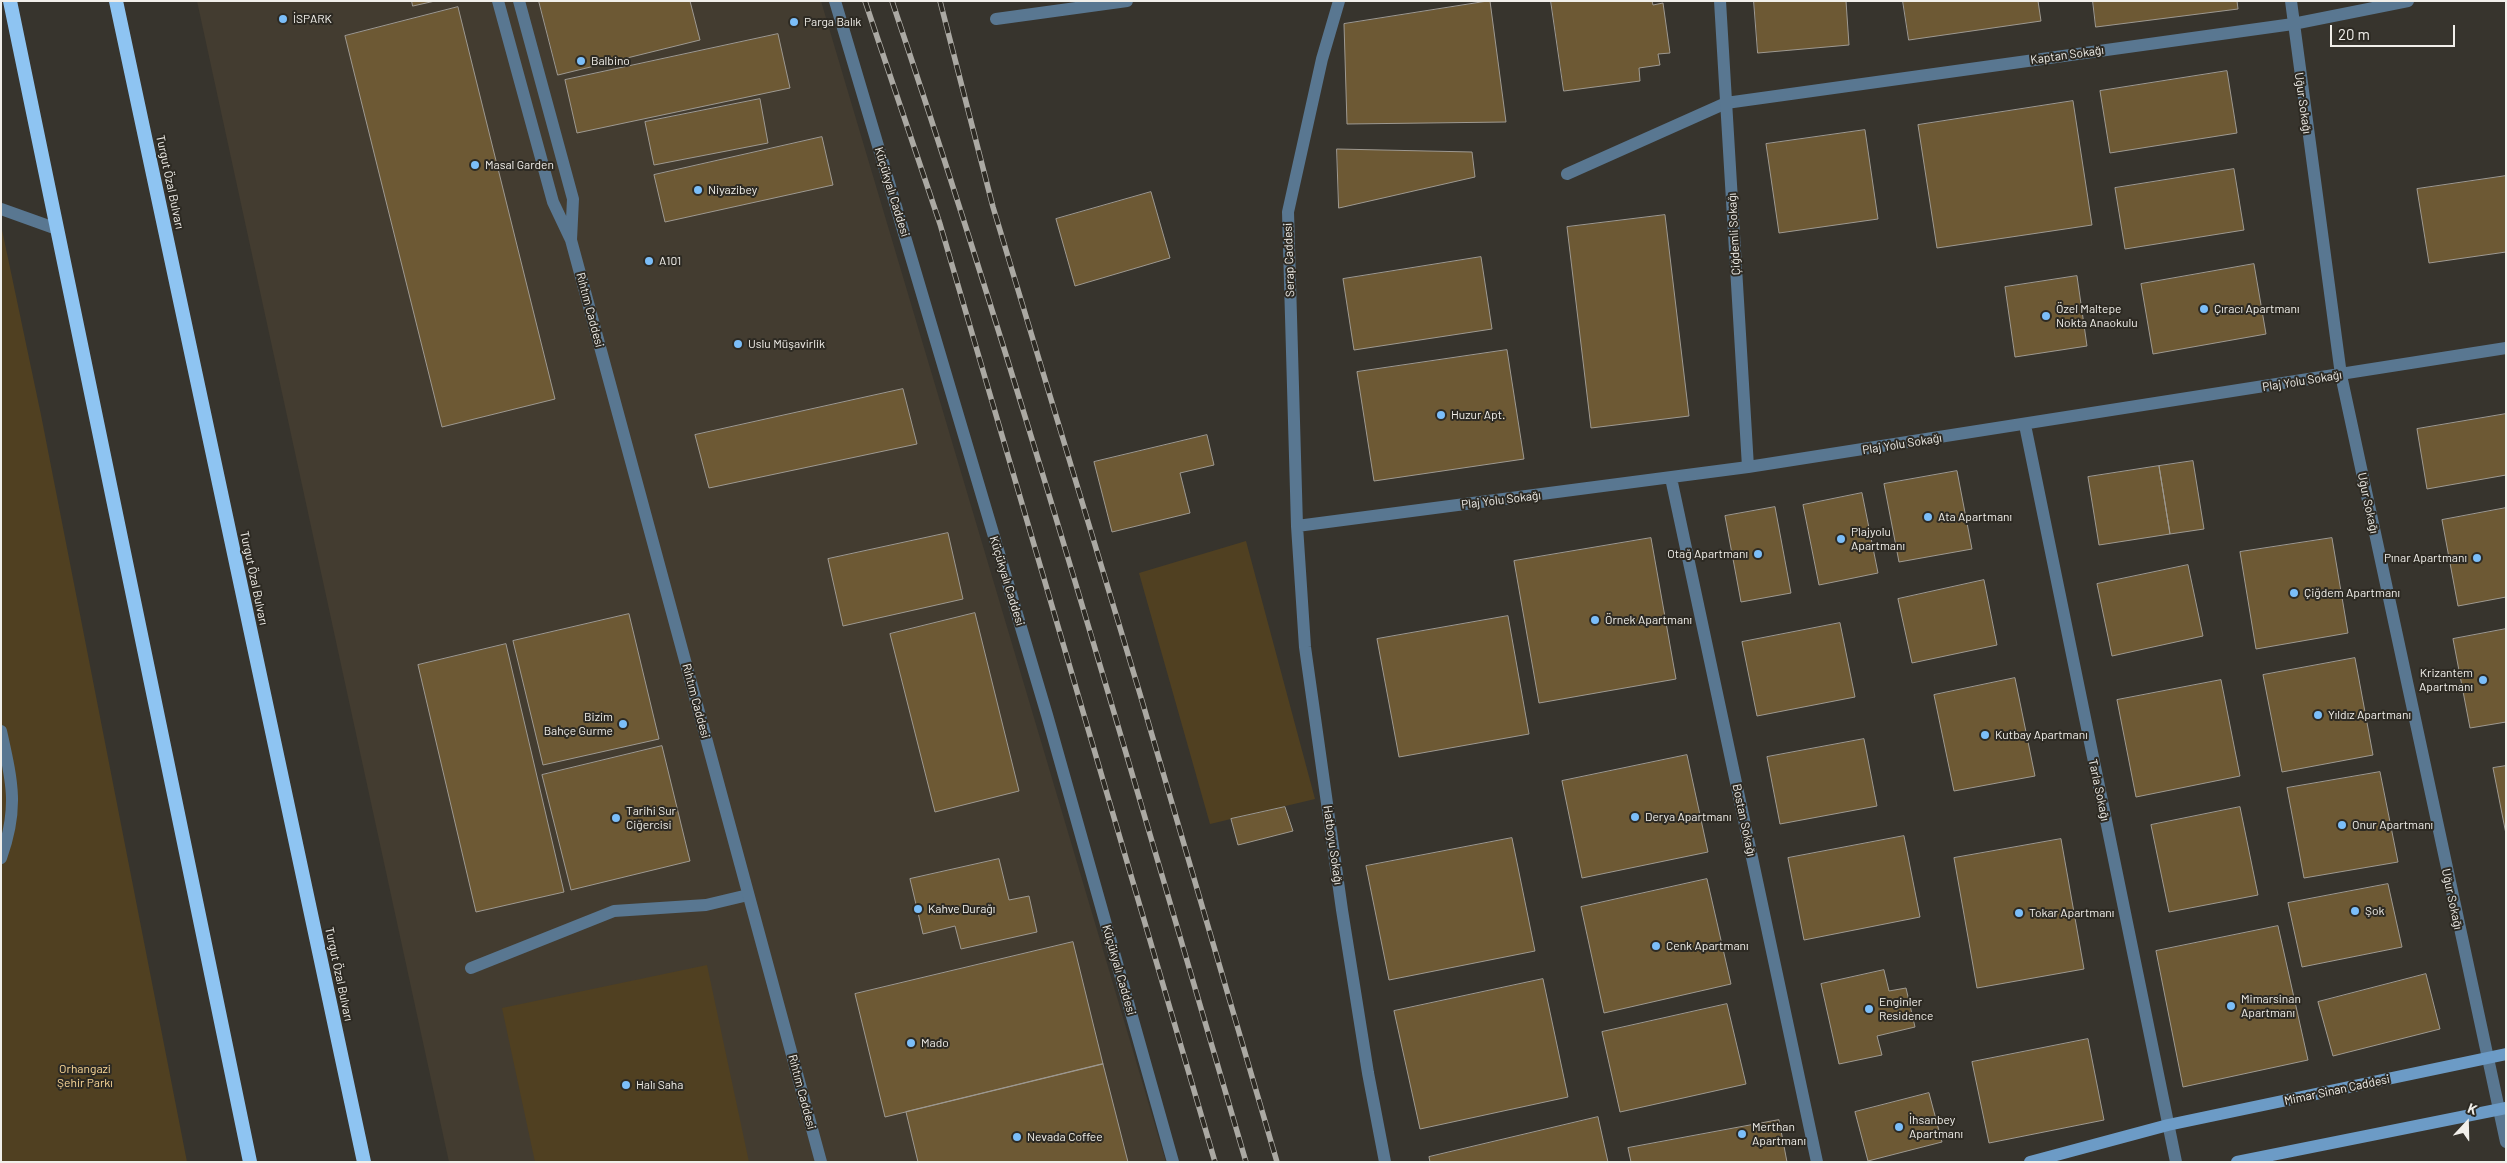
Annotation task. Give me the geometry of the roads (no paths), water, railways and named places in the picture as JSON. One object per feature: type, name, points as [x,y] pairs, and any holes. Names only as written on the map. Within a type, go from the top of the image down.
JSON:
[{"type":"highway","points":[[10,1],[250,1162]]},
{"type":"highway","name":"Turgut Özal Bulvarı","points":[[116,1],[364,1162]]},
{"type":"main road","name":"Mimar Sinan Caddesi","points":[[2030,1162],[2168,1125],[2506,1054]]},
{"type":"main road","points":[[2237,1162],[2502,1109]]},
{"type":"street","name":"Rıhtım Caddesi","points":[[498,1],[553,202],[571,240],[821,1162]]},
{"type":"street","name":"Rıhtım Caddesi","points":[[520,1],[573,199],[571,240]]},
{"type":"street","name":"Küçükyalı Caddesi","points":[[835,1],[1047,715],[1173,1162]]},
{"type":"street","points":[[996,19],[1127,1]]},
{"type":"street","name":"Serap Caddesi","points":[[1297,526],[1288,212],[1322,60],[1339,1]]},
{"type":"street","name":"Çiğdemli Sokağı","points":[[1720,1],[1748,468]]},
{"type":"street","name":"Uğur Sokağı","points":[[2291,1],[2340,375],[2486,1058],[2502,1109],[2506,1142]]},
{"type":"street","name":"Kaptan Sokağı","points":[[1568,174],[1726,103],[2293,24],[2408,1]]},
{"type":"street","points":[[1,209],[57,229]]},
{"type":"street","name":"Plaj Yolu Sokağı","points":[[1297,526],[1748,468],[2506,348]]},
{"type":"street","name":"Tarla Sokağı","points":[[2025,425],[2168,1125]]},
{"type":"street","name":"Bostan Sokağı","points":[[1671,478],[1817,1162]]},
{"type":"street","name":"Hatboyu Sokağı","points":[[1297,526],[1305,647],[1336,871],[1368,1073],[1386,1162]]},
{"type":"street","points":[[1,731],[10,774],[13,808],[10,832],[1,858]]},
{"type":"street","points":[[471,968],[614,911],[706,905],[748,895]]},
{"type":"street","points":[[2168,1125],[2176,1162]]},
{"type":"railway","points":[[865,1],[940,224],[1215,1162]]},
{"type":"railway","points":[[892,1],[940,145],[1031,435],[1246,1162]]},
{"type":"railway","points":[[940,1],[993,207],[1140,694],[1277,1162]]},
{"type":"place","name":"İSPARK","points":[[283,19]]},
{"type":"place","name":"Parga Balık","points":[[794,22]]},
{"type":"place","name":"Balbino","points":[[581,61]]},
{"type":"place","name":"Masal Garden","points":[[475,165]]},
{"type":"place","name":"Niyazibey","points":[[698,190]]},
{"type":"place","name":"A101","points":[[649,261]]},
{"type":"place","name":"Çıracı Apartmanı","points":[[2204,309]]},
{"type":"place","name":"Özel Maltepe Nokta Anaokulu","points":[[2046,316]]},
{"type":"place","name":"Uslu Müşavirlik","points":[[738,344]]},
{"type":"place","name":"Huzur Apt.","points":[[1441,415]]},
{"type":"place","name":"Ata Apartmanı","points":[[1928,517]]},
{"type":"place","name":"Plajyolu Apartmanı","points":[[1841,539]]},
{"type":"place","name":"Otağ Apartmanı","points":[[1758,554]]},
{"type":"place","name":"Pınar Apartmanı","points":[[2477,558]]},
{"type":"place","name":"Çiğdem Apartmanı","points":[[2294,593]]},
{"type":"place","name":"Örnek Apartmanı","points":[[1595,620]]},
{"type":"place","name":"Krizantem Apartmanı","points":[[2483,680]]},
{"type":"place","name":"Yıldız Apartmanı","points":[[2318,715]]},
{"type":"place","name":"Bizim Bahçe Gurme","points":[[623,724]]},
{"type":"place","name":"Kutbay Apartmanı","points":[[1985,735]]},
{"type":"place","name":"Derya Apartmanı","points":[[1635,817]]},
{"type":"place","name":"Tarihi Sur Ciğercisi","points":[[616,818]]},
{"type":"place","name":"Onur Apartmanı","points":[[2342,825]]},
{"type":"place","name":"Kahve Durağı","points":[[918,909]]},
{"type":"place","name":"Şok","points":[[2355,911]]},
{"type":"place","name":"Tokar Apartmanı","points":[[2019,913]]},
{"type":"place","name":"Cenk Apartmanı","points":[[1656,946]]},
{"type":"place","name":"Mimarsinan Apartmanı","points":[[2231,1006]]},
{"type":"place","name":"Enginler Residence","points":[[1869,1009]]},
{"type":"place","name":"Mado","points":[[911,1043]]},
{"type":"place","name":"Halı Saha","points":[[626,1085]]},
{"type":"place","name":"İhsanbey Apartmanı","points":[[1899,1127]]},
{"type":"place","name":"Merthan Apartmanı","points":[[1742,1134]]},
{"type":"place","name":"Nevada Coffee","points":[[1017,1137]]},
{"type":"park label","name":"Orhangazi Şehir Parkı","points":[[85,1076]]}]
